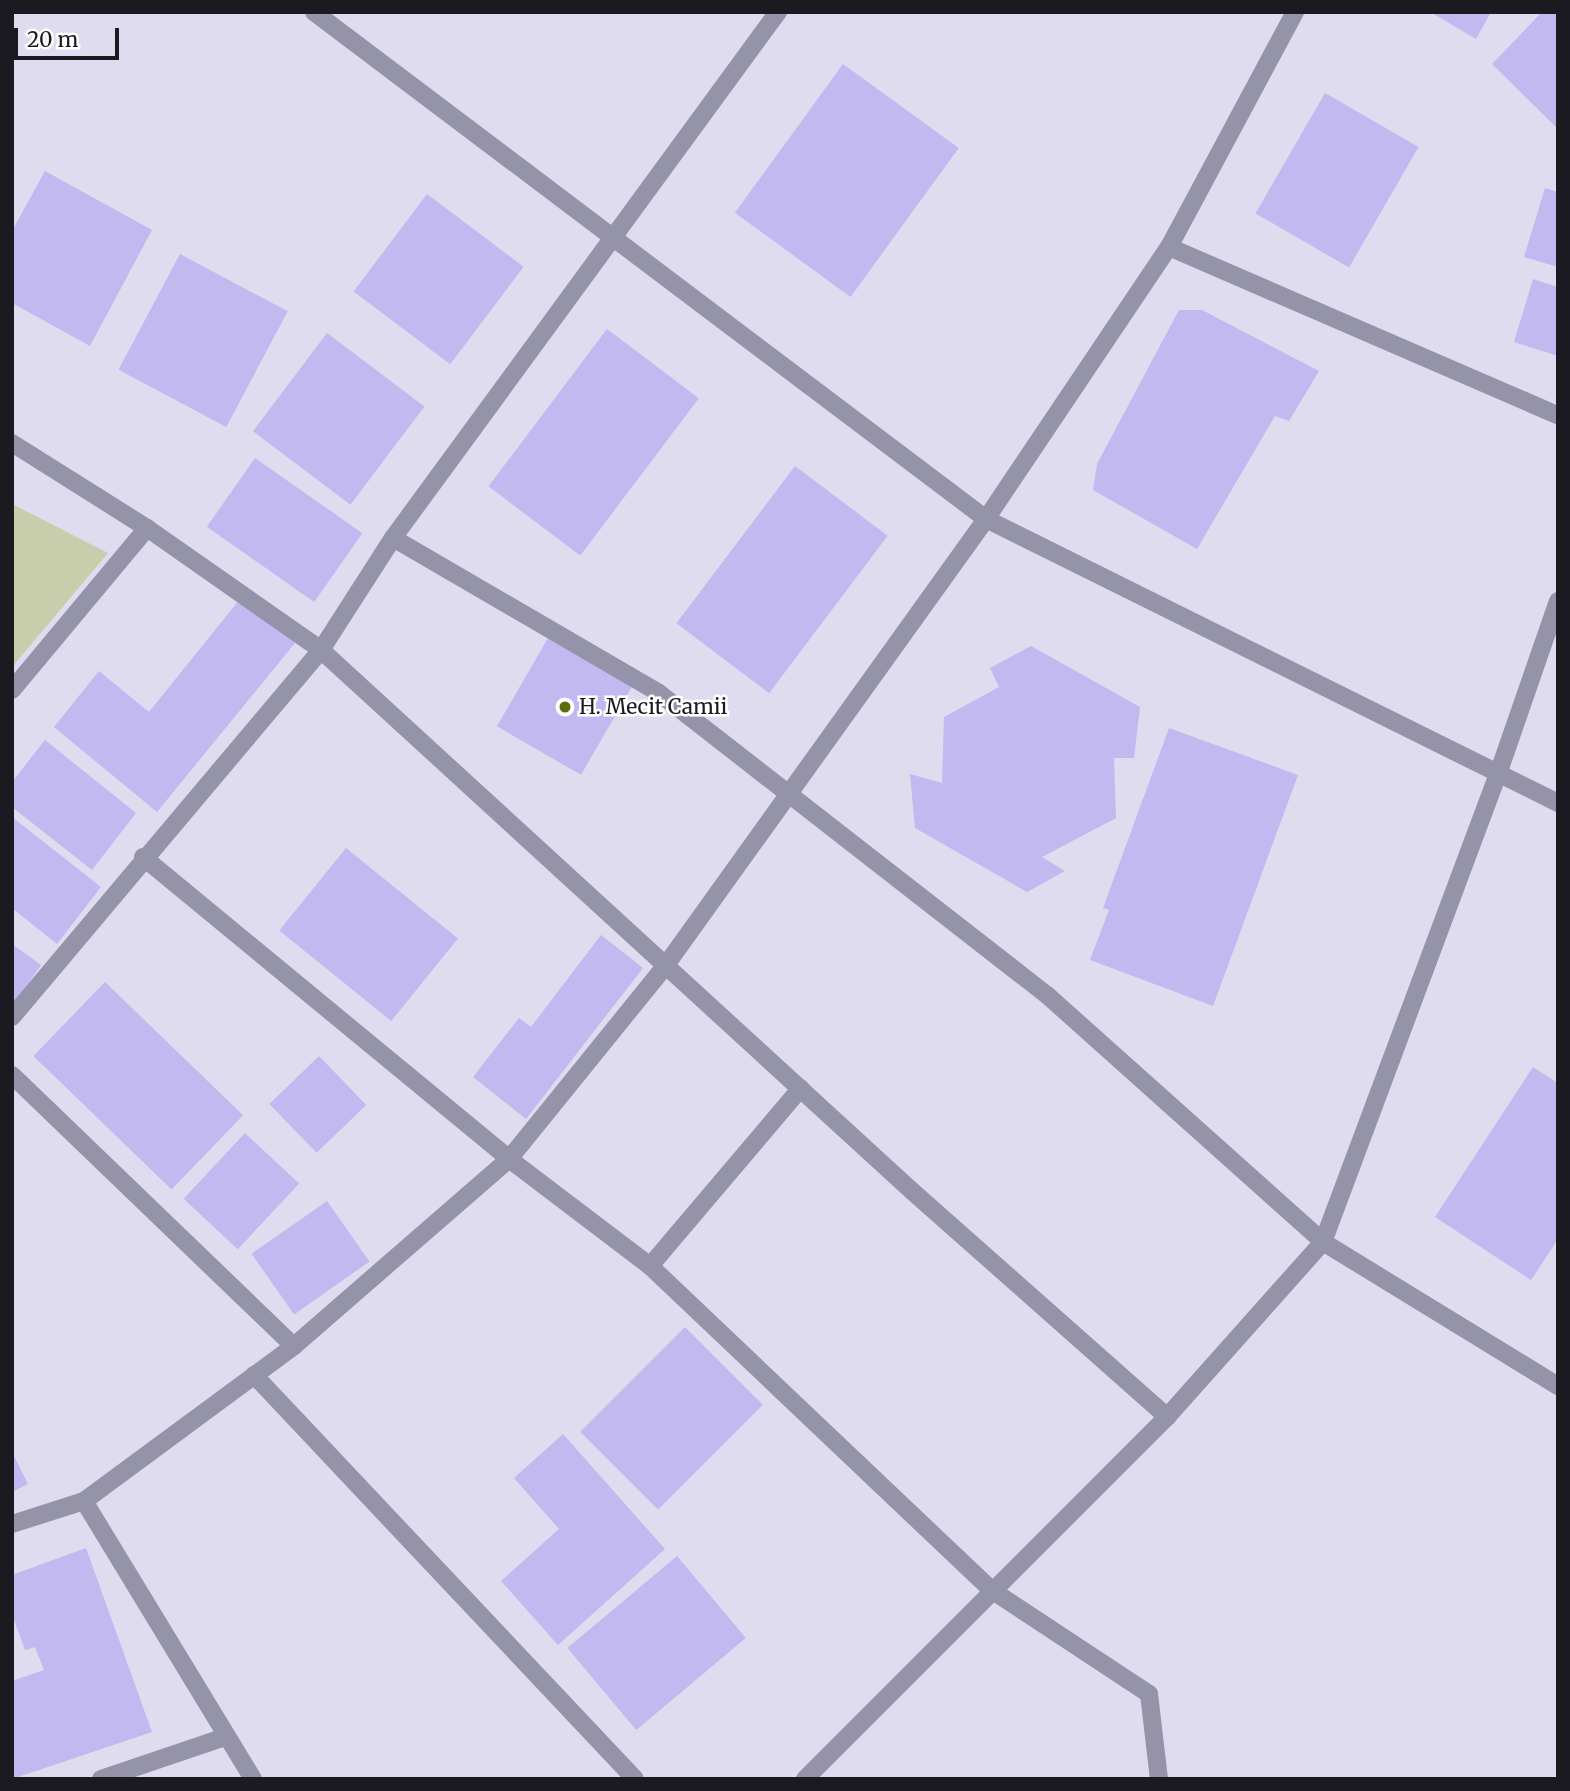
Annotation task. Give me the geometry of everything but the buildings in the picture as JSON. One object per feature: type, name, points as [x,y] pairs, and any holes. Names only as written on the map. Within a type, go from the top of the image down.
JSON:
[{"type":"street","points":[[314,12],[986,519],[1558,803]]},
{"type":"street","points":[[12,1017],[143,857],[321,650],[393,538],[778,12]]},
{"type":"street","points":[[12,1524],[84,1501],[294,1346],[509,1159],[666,965],[986,519],[1169,247],[1295,12]]},
{"type":"street","points":[[1169,247],[1558,415]]},
{"type":"street","points":[[12,443],[147,528],[321,650],[1167,1417]]},
{"type":"street","points":[[12,690],[147,528]]},
{"type":"street","points":[[393,538],[659,693],[789,790],[1047,995],[1323,1242],[1558,1386]]},
{"type":"street","points":[[805,1779],[1167,1417],[1323,1242],[1498,774],[1558,601]]},
{"type":"street","points":[[143,857],[509,1159],[650,1266],[993,1591],[1149,1694],[1159,1779]]},
{"type":"street","points":[[12,1074],[294,1346]]},
{"type":"street","points":[[650,1266],[801,1088]]},
{"type":"street","points":[[254,1375],[635,1779]]},
{"type":"street","points":[[84,1501],[225,1737],[253,1779]]},
{"type":"street","points":[[101,1779],[225,1737]]},
{"type":"green space","points":[[12,504],[108,553],[12,667]]},
{"type":"place","name":"H. Mecit Camii","points":[[565,707]]}]
